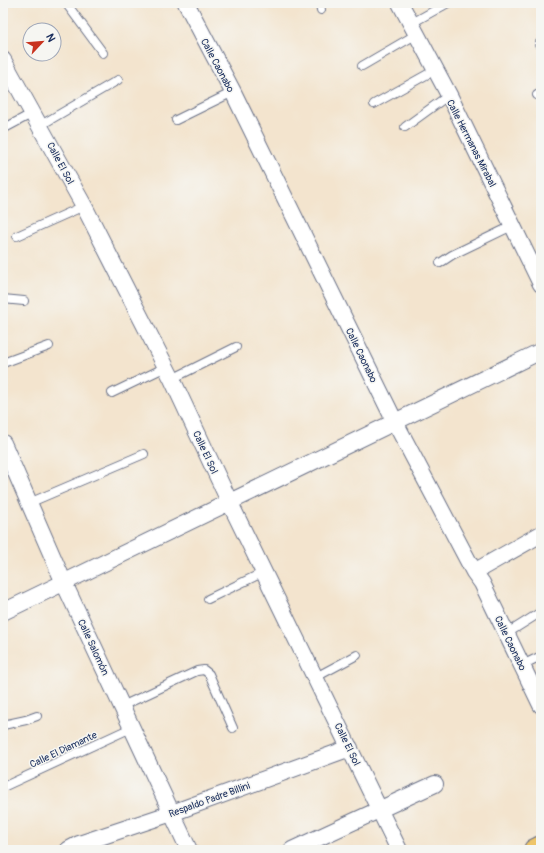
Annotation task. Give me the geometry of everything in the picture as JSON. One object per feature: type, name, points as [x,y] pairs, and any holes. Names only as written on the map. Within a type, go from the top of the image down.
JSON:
[{"type":"highway","points":[[535,850],[541,847]]},
{"type":"street","name":"Calle Caonabo","points":[[186,3],[233,92],[395,422],[474,572],[482,583],[541,705]]},
{"type":"street","name":"Calle Hermanas Mirabal","points":[[400,3],[449,95],[514,225],[541,284]]},
{"type":"street","name":"Calle El Sol","points":[[3,60],[84,206],[169,373],[229,501],[399,850]]},
{"type":"street","points":[[3,612],[229,501],[541,351]]},
{"type":"street","name":"Calle Salomón","points":[[5,452],[131,728],[189,850]]},
{"type":"street","points":[[474,572],[541,534]]},
{"type":"street","name":"Respaldo Padre Billini","points":[[68,850],[79,844],[172,813],[350,748]]},
{"type":"street","points":[[292,850],[435,784]]},
{"type":"lane","points":[[66,3],[103,53]]},
{"type":"lane","points":[[362,66],[448,3]]},
{"type":"lane","points":[[374,104],[435,70]]},
{"type":"lane","points":[[3,130],[37,119],[118,80]]},
{"type":"lane","points":[[176,120],[233,92]]},
{"type":"lane","points":[[405,127],[449,95]]},
{"type":"lane","points":[[17,236],[84,206]]},
{"type":"lane","points":[[440,263],[452,255],[514,225]]},
{"type":"lane","points":[[3,299],[24,300]]},
{"type":"lane","points":[[3,363],[49,346]]},
{"type":"lane","points":[[112,393],[236,347]]},
{"type":"lane","points":[[29,503],[144,454]]},
{"type":"lane","points":[[208,599],[264,572]]},
{"type":"lane","points":[[506,634],[541,612]]},
{"type":"lane","points":[[316,677],[358,655]]},
{"type":"lane","points":[[522,666],[541,656]]},
{"type":"lane","points":[[122,706],[197,671],[204,670],[209,674],[233,728]]},
{"type":"lane","points":[[3,725],[26,720],[36,716]]},
{"type":"lane","name":"Calle El Diamante","points":[[3,788],[131,728]]}]
